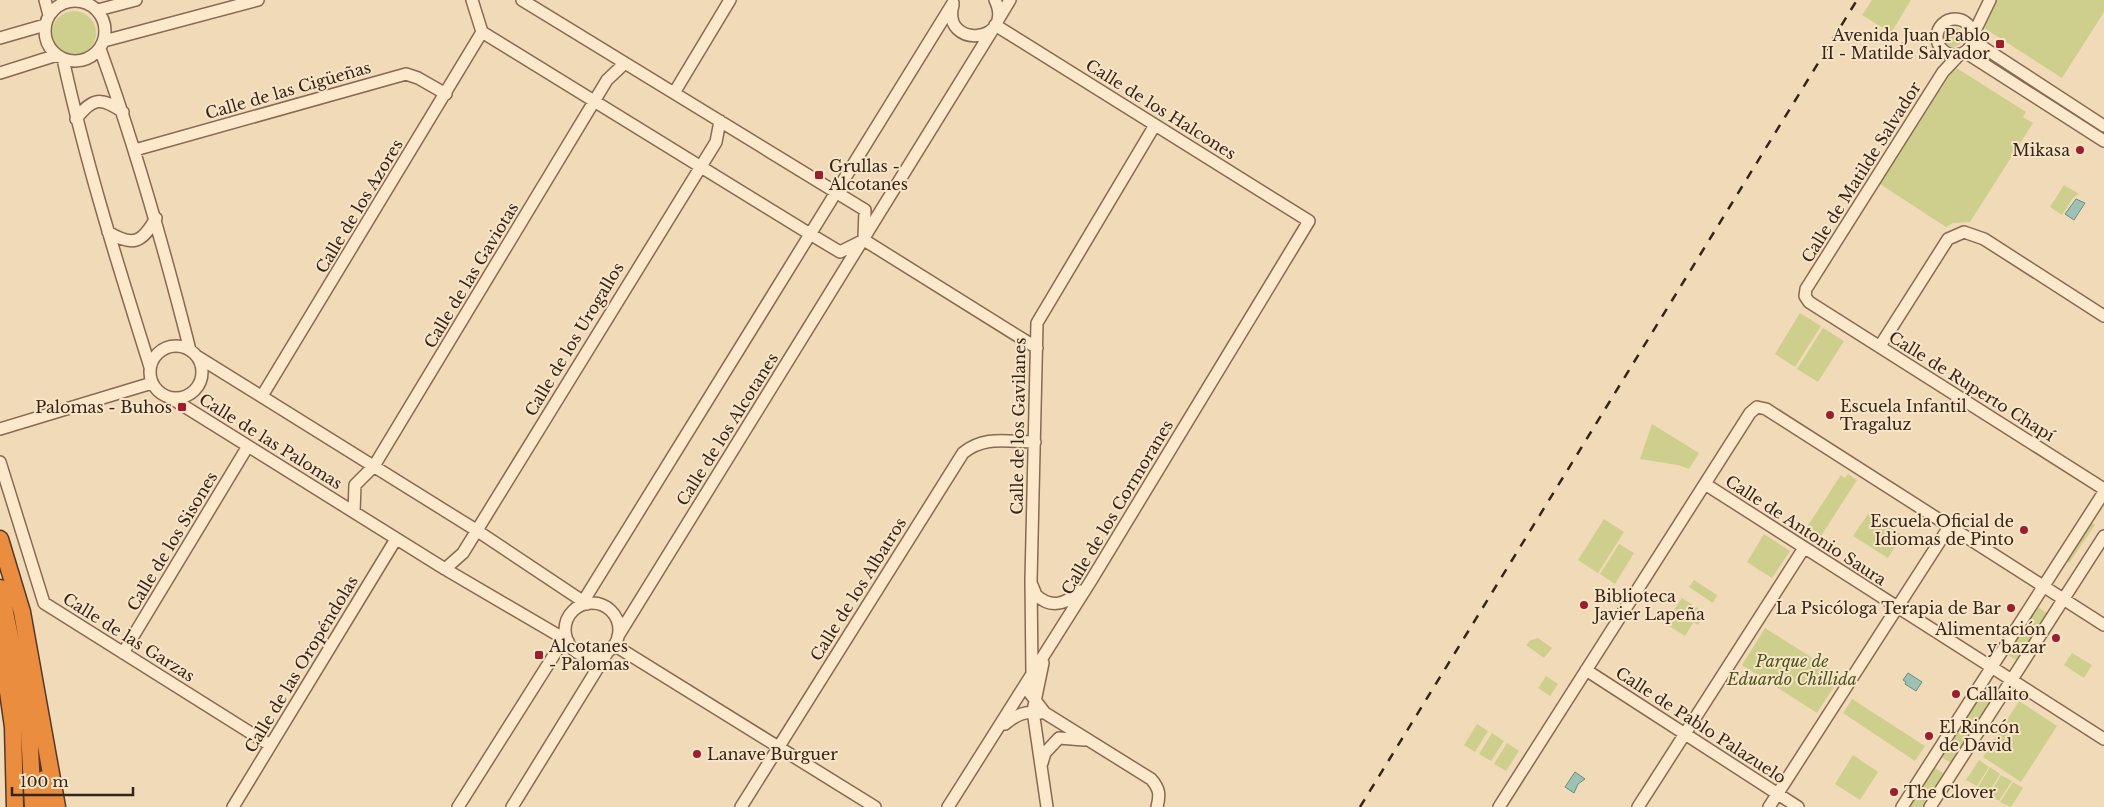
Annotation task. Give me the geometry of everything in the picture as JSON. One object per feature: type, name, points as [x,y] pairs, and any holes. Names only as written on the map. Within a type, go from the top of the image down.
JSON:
[{"type":"highway","points":[[0,539],[22,612],[57,807]]},
{"type":"highway","points":[[0,588],[28,728],[33,807]]},
{"type":"highway","points":[[0,635],[13,727],[15,807]]},
{"type":"highway","points":[[39,708],[45,807]]},
{"type":"street","points":[[45,0],[47,42],[60,57],[108,232],[150,367],[152,383],[163,395],[171,398],[180,398],[195,390],[202,374],[194,353],[156,218],[102,45],[105,25],[93,5]]},
{"type":"street","points":[[0,38],[47,20],[56,8],[73,0],[93,5],[136,0]]},
{"type":"street","points":[[0,73],[60,57],[84,60],[102,45],[258,0]]},
{"type":"street","points":[[472,0],[482,32],[840,252],[864,240],[1037,348]]},
{"type":"street","points":[[522,0],[836,192]]},
{"type":"street","points":[[674,93],[730,0]]},
{"type":"street","points":[[954,1],[952,18],[955,25],[966,35],[980,36],[995,25],[998,7],[995,0]]},
{"type":"street","name":"Calle de los Alcotanes","points":[[512,807],[864,240],[1010,0]]},
{"type":"street","name":"Calle de los Alcotanes","points":[[584,603],[954,1]]},
{"type":"street","points":[[1944,72],[1945,57],[1937,37],[1940,26],[1949,20],[1968,22],[1973,20],[1987,4]]},
{"type":"street","points":[[1963,53],[1987,4]]},
{"type":"street","points":[[1960,20],[1969,26],[1972,38],[2104,126]]},
{"type":"street","name":"Calle de los Halcones","points":[[995,25],[1309,221]]},
{"type":"street","name":"Calle de los Azores","points":[[262,396],[482,32]]},
{"type":"street","points":[[1942,50],[1951,54],[1963,53],[2104,141]]},
{"type":"street","name":"Calle de Matilde Salvador","points":[[1806,289],[1944,72],[1963,53]]},
{"type":"street","name":"Calle de las Gaviotas","points":[[374,466],[596,102],[607,80],[625,63]]},
{"type":"street","name":"Calle de las Cigüeñas","points":[[135,150],[406,74],[418,78],[446,94]]},
{"type":"street","points":[[76,119],[86,106],[97,100],[108,102],[123,112]]},
{"type":"street","name":"Calle de los Urogallos","points":[[476,530],[700,165],[716,142],[720,121]]},
{"type":"street","name":"Calle de los Gavilanes","points":[[1038,709],[1029,692],[1032,675],[1031,580],[1037,322],[1155,125]]},
{"type":"street","name":"Calle de los Alcotanes","points":[[836,192],[865,210],[864,240]]},
{"type":"street","points":[[108,232],[123,241],[137,241],[148,232],[156,218]]},
{"type":"street","name":"Calle de los Cormoranes","points":[[948,807],[1092,579],[1309,221]]},
{"type":"street","points":[[1880,346],[1948,239],[1964,232],[1984,239],[2104,316]]},
{"type":"street","name":"Calle de Ruperto Chapí","points":[[1806,289],[1805,296],[1809,302],[2104,490]]},
{"type":"street","points":[[150,367],[153,359],[165,347],[174,345],[194,353]]},
{"type":"street","name":"Calle de las Palomas","points":[[194,353],[476,530],[584,603]]},
{"type":"street","points":[[0,429],[152,383]]},
{"type":"street","name":"Calle de las Palomas","points":[[171,398],[444,569],[566,639]]},
{"type":"street","points":[[1499,807],[1750,413],[1757,407],[1766,409],[2104,625]]},
{"type":"street","name":"Calle de los Albatros","points":[[741,807],[963,453],[974,444],[984,441],[1034,442]]},
{"type":"street","name":"Calle de los Sisones","points":[[123,653],[248,446]]},
{"type":"street","name":"Calle de las Garzas","points":[[0,462],[44,603],[270,746]]},
{"type":"street","name":"Calle de las Palomas","points":[[354,512],[355,485],[374,466]]},
{"type":"street","name":"Calle de Antonio Saura","points":[[1705,484],[2104,739]]},
{"type":"street","points":[[1902,807],[2043,586],[2100,509],[2104,490]]},
{"type":"street","points":[[1769,807],[1949,526]]},
{"type":"street","points":[[444,569],[463,553],[476,530]]},
{"type":"street","points":[[1930,807],[2104,536]]},
{"type":"street","name":"Calle de las Oropéndolas","points":[[232,807],[396,539]]},
{"type":"street","points":[[1638,807],[1804,548]]},
{"type":"street","points":[[1031,580],[1036,596],[1041,600],[1050,604],[1062,604],[1071,599],[1092,579]]},
{"type":"street","points":[[584,603],[598,604],[611,612],[618,625],[613,645],[597,657],[587,657],[577,653],[566,639],[565,625],[569,615],[584,603]]},
{"type":"street","points":[[458,807],[566,639]]},
{"type":"street","points":[[613,645],[875,807]]},
{"type":"street","name":"Calle de los Gavilanes","points":[[1044,656],[1038,709],[1041,767],[1047,807]]},
{"type":"street","name":"Calle de Pablo Palazuelo","points":[[1586,670],[1798,807]]},
{"type":"street","points":[[999,728],[1017,715],[1038,709],[1151,780],[1158,786],[1160,796],[1157,807]]},
{"type":"street","points":[[1041,767],[1045,753],[1060,738],[1066,737],[1090,741]]},
{"type":"green space","points":[[1872,0],[1911,0],[1891,33],[1862,15]]},
{"type":"green space","points":[[1997,0],[2104,0],[2104,12],[2062,78],[1981,26]]},
{"type":"green space","points":[[70,11],[78,11],[90,17],[96,33],[90,49],[78,55],[70,55],[58,49],[52,37],[52,29],[58,17]]},
{"type":"green space","points":[[1953,27],[1960,30],[1963,37],[1960,44],[1953,47],[1946,44],[1943,37],[1946,30]]},
{"type":"green space","points":[[1955,67],[2026,112],[2023,117],[2033,123],[1970,222],[1953,223],[1946,227],[1880,184]]},
{"type":"green space","points":[[2064,185],[2079,194],[2073,198],[2062,215],[2050,207]]},
{"type":"green space","points":[[1800,313],[1821,326],[1795,367],[1775,354]]},
{"type":"green space","points":[[1823,328],[1844,341],[1818,382],[1797,369]]},
{"type":"green space","points":[[1652,424],[1699,453],[1689,469],[1678,465],[1640,459]]},
{"type":"green space","points":[[1848,474],[1857,480],[1819,539],[1805,530],[1841,475],[1845,478]]},
{"type":"green space","points":[[1868,514],[1902,535],[1888,558],[1853,536]]},
{"type":"green space","points":[[1604,519],[1624,532],[1598,573],[1578,560]]},
{"type":"green space","points":[[2092,523],[2095,525],[2069,563],[2066,561]]},
{"type":"green space","points":[[1764,534],[1790,551],[1772,578],[1747,562]]},
{"type":"green space","points":[[1619,544],[1634,553],[1615,584],[1600,574]]},
{"type":"green space","points":[[1694,580],[1717,595],[1713,603],[1689,587]]},
{"type":"green space","points":[[1682,598],[1705,613],[1698,625],[1674,610]]},
{"type":"green space","points":[[2035,605],[2048,614],[2018,661],[2005,653]]},
{"type":"green space","points":[[1677,613],[1693,623],[1685,636],[1669,626]]},
{"type":"green space","name":"Parque de Eduardo Chillida","points":[[1765,628],[1841,676],[1817,713],[1742,665]]},
{"type":"green space","points":[[1538,638],[1552,648],[1544,658],[1526,645],[1531,640]]},
{"type":"green space","points":[[2072,653],[2092,665],[2084,678],[2064,665]]},
{"type":"green space","points":[[1546,676],[1558,684],[1550,696],[1538,688]]},
{"type":"green space","points":[[1984,683],[1998,692],[1953,764],[1938,755]]},
{"type":"green space","points":[[1852,699],[1925,746],[1915,761],[1843,713]]},
{"type":"green space","points":[[2019,701],[2057,726],[2021,782],[1983,757]]},
{"type":"green space","points":[[1477,724],[1488,731],[1475,752],[1464,745]]},
{"type":"green space","points":[[1492,733],[1504,741],[1491,761],[1479,754]]},
{"type":"green space","points":[[1507,743],[1519,751],[1506,771],[1494,764]]},
{"type":"green space","points":[[1853,755],[1878,772],[1860,800],[1835,784]]},
{"type":"green space","points":[[1979,760],[1989,767],[1977,786],[1966,780]]},
{"type":"green space","points":[[1932,766],[1946,775],[1926,807],[1906,807]]},
{"type":"green space","points":[[1990,767],[2000,774],[1988,794],[1978,787]]},
{"type":"green space","points":[[2001,775],[2012,781],[1999,801],[1989,795]]},
{"type":"green space","points":[[2013,782],[2023,788],[2011,807],[2000,802]]},
{"type":"shaded area","points":[[2076,199],[2085,203],[2074,220],[2065,214]]},
{"type":"shaded area","points":[[1908,673],[1922,682],[1916,691],[1905,684],[1906,682],[1903,680]]},
{"type":"shaded area","points":[[1575,772],[1585,779],[1578,784],[1574,793],[1565,787]]},
{"type":"railway","points":[[1360,807],[1857,0]]},
{"type":"place","name":"Avenida Juan Pablo II - Matilde Salvador","points":[[2000,44]]},
{"type":"place","name":"Mikasa","points":[[2080,150]]},
{"type":"place","name":"Grullas - Alcotanes","points":[[819,175]]},
{"type":"place","name":"Palomas - Buhos","points":[[182,407]]},
{"type":"place","name":"Escuela Infantil Tragaluz","points":[[1830,415]]},
{"type":"place","name":"Escuela Oficial de Idiomas de Pinto","points":[[2024,530]]},
{"type":"place","name":"Biblioteca Javier Lapeña","points":[[1584,605]]},
{"type":"place","name":"La Psicóloga Terapia de Bar","points":[[2011,608]]},
{"type":"place","name":"Alimentación y bazar","points":[[2056,638]]},
{"type":"place","name":"Alcotanes - Palomas","points":[[539,655]]},
{"type":"place","name":"Callaito","points":[[1956,694]]},
{"type":"place","name":"El Rincón de David","points":[[1929,736]]},
{"type":"place","name":"Lanave Burguer","points":[[697,754]]},
{"type":"place","name":"The Clover","points":[[1894,792]]}]
